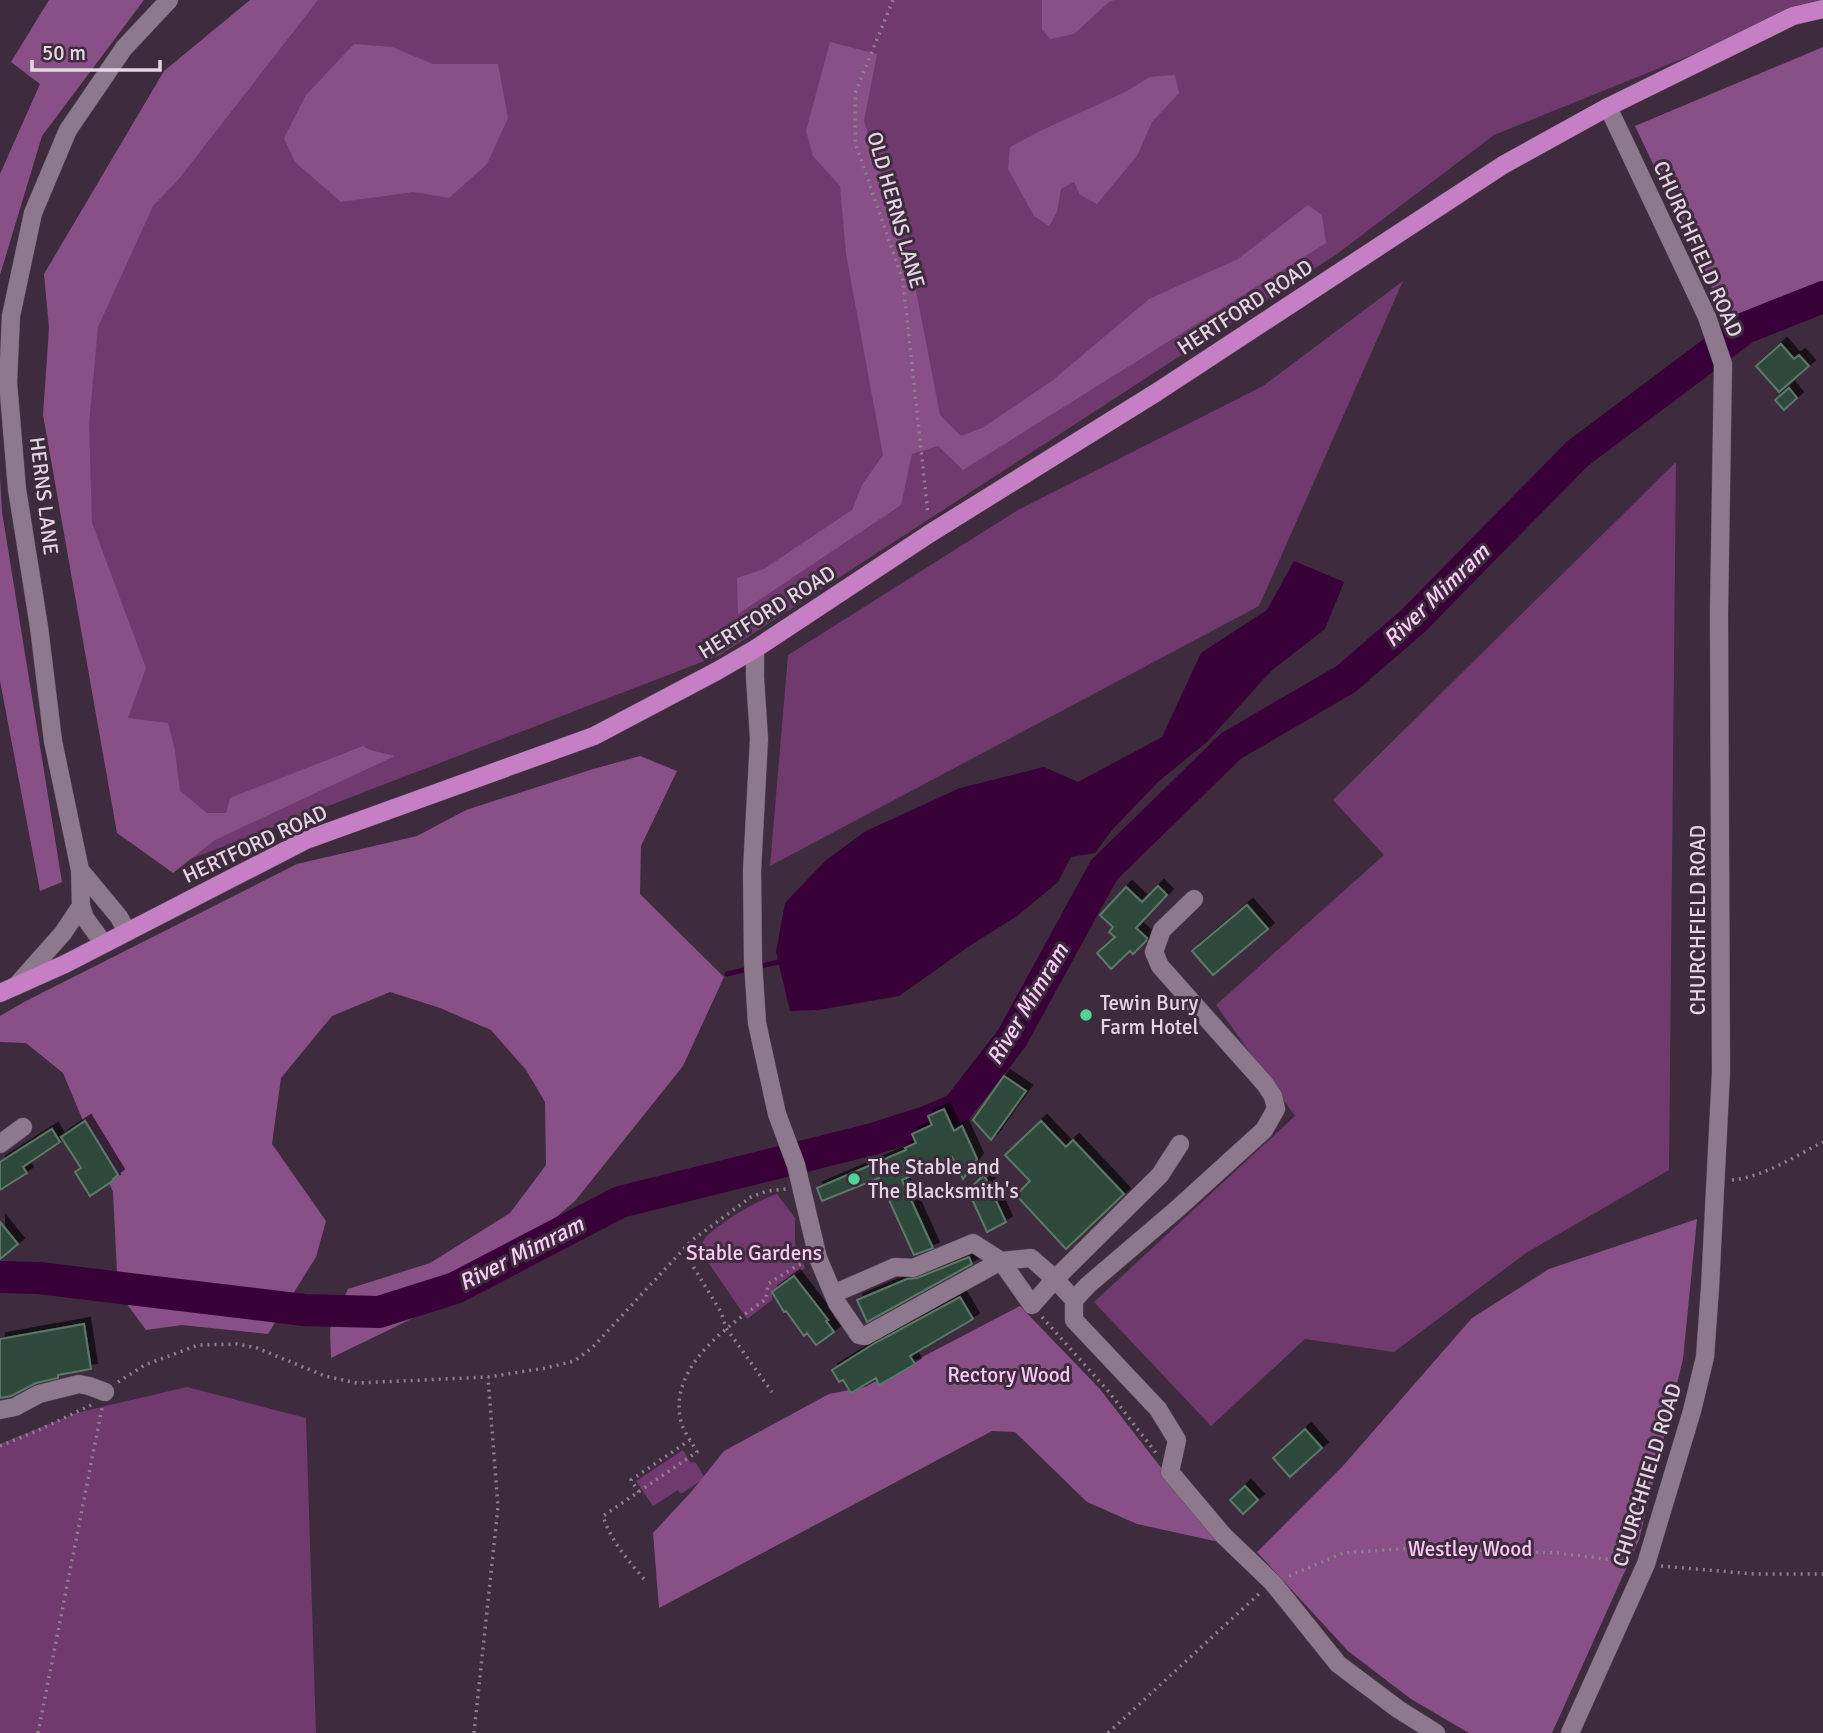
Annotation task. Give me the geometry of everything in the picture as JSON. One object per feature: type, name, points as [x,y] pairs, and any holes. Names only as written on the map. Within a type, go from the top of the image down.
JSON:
[{"type":"main road","name":"HERTFORD ROAD","points":[[8,989],[65,964],[306,840],[594,736],[718,671],[929,534],[1157,392],[1503,165],[1608,107],[1793,16],[1823,9]]},
{"type":"street","name":"HERNS LANE","points":[[104,944],[85,918],[81,906],[80,870],[53,741],[39,626],[17,489],[8,382],[11,316],[33,213],[68,130],[124,48],[169,0]]},
{"type":"street","name":"CHURCHFIELD ROAD","points":[[1570,1733],[1646,1564],[1692,1412],[1705,1357],[1721,1072],[1719,614],[1723,364],[1707,317],[1608,107]]},
{"type":"street","points":[[755,649],[759,739],[751,871],[757,1023],[777,1114],[791,1147],[818,1258],[833,1294],[859,1335],[864,1336],[1001,1261],[1031,1258],[1074,1300],[1074,1320],[1158,1409],[1177,1440],[1170,1472],[1223,1535],[1273,1583],[1338,1664],[1398,1709],[1436,1733]]},
{"type":"street","name":"HERNS LANE","points":[[80,870],[119,917],[127,932]]},
{"type":"street","points":[[1074,1300],[1264,1130],[1276,1109],[1273,1096],[1265,1084],[1160,967],[1154,952],[1162,930],[1194,899]]},
{"type":"street","points":[[8,989],[63,933],[81,906]]},
{"type":"street","points":[[0,1144],[23,1127]]},
{"type":"street","points":[[833,1294],[895,1267],[913,1268],[973,1243],[1001,1261],[1032,1305],[1160,1175],[1180,1144]]},
{"type":"street","points":[[0,1410],[15,1407],[38,1394],[79,1384],[104,1392]]},
{"type":"path","name":"OLD HERNS LANE","points":[[894,0],[855,93],[855,142],[903,281],[929,534]]},
{"type":"path","points":[[1716,1181],[1744,1179],[1777,1166],[1823,1142]]},
{"type":"path","points":[[0,1446],[90,1406],[104,1392],[145,1365],[198,1345],[237,1344],[257,1348],[325,1376],[357,1383],[488,1377],[574,1361],[592,1348],[713,1223],[751,1197],[767,1191],[801,1187]]},
{"type":"path","points":[[687,1247],[694,1268],[721,1312],[726,1328],[772,1392]]},
{"type":"path","points":[[644,1579],[616,1545],[603,1516],[697,1451],[684,1429],[679,1404],[688,1374],[698,1357],[726,1328],[766,1299],[768,1284],[795,1266],[818,1258]]},
{"type":"path","points":[[1032,1305],[1109,1392],[1170,1472]]},
{"type":"path","points":[[474,1733],[498,1507],[488,1377]]},
{"type":"path","points":[[38,1733],[104,1392]]},
{"type":"path","points":[[639,1492],[631,1480],[690,1440]]},
{"type":"path","points":[[1108,1733],[1265,1588],[1343,1553],[1415,1548],[1557,1553],[1754,1574],[1823,1574]]},
{"type":"green space","points":[[49,0],[144,0],[42,136],[0,275],[0,174],[40,84],[11,62]]},
{"type":"green space","points":[[250,0],[318,0],[178,180],[153,206],[98,327],[89,424],[92,523],[146,668],[128,718],[168,723],[180,791],[207,813],[226,813],[230,798],[363,746],[395,756],[215,840],[173,873],[117,833],[43,415],[49,328],[44,274],[164,71]]},
{"type":"green space","points":[[273,0],[1823,2],[1494,135],[1337,254],[720,655],[175,865],[93,685],[46,389],[121,204]]},
{"type":"green space","points":[[1042,0],[1114,0],[1074,34],[1050,39],[1042,29]]},
{"type":"green space","points":[[830,42],[877,54],[864,121],[913,275],[940,415],[961,436],[984,427],[1053,380],[1149,299],[1238,259],[1308,205],[1322,215],[1326,243],[963,470],[938,446],[912,454],[901,505],[738,614],[737,578],[764,569],[852,510],[862,485],[883,455],[846,254],[840,186],[813,156],[806,131]]},
{"type":"green space","points":[[354,44],[392,47],[433,64],[498,64],[508,118],[487,164],[449,198],[413,192],[341,202],[295,162],[284,138],[306,95]]},
{"type":"green space","points":[[1823,47],[1823,307],[1737,341],[1635,126]]},
{"type":"green space","points":[[1175,75],[1179,93],[1152,122],[1137,156],[1097,204],[1080,195],[1074,182],[1061,189],[1057,212],[1049,226],[1034,216],[1008,169],[1010,147],[1123,93],[1150,77]]},
{"type":"green space","points":[[1403,281],[1259,606],[770,866],[788,655],[1018,510],[1263,386]]},
{"type":"green space","points":[[1676,462],[1669,1170],[1526,1253],[1394,1352],[1305,1339],[1211,1426],[1094,1302],[1295,1116],[1216,1005],[1384,855],[1333,800]]},
{"type":"green space","points":[[0,476],[2,512],[62,882],[40,891],[0,681]]},
{"type":"green space","points":[[640,756],[677,771],[641,846],[640,894],[724,977],[683,1066],[575,1201],[471,1290],[331,1358],[330,1329],[348,1289],[430,1263],[510,1213],[546,1165],[545,1102],[526,1070],[491,1030],[440,1008],[390,992],[332,1016],[281,1078],[272,1144],[326,1221],[316,1257],[268,1334],[182,1325],[146,1330],[118,1292],[113,1192],[63,1073],[26,1043],[0,1042],[0,1016],[297,864],[417,836],[466,810]]},
{"type":"green space","name":"Stable Gardens","points":[[777,1194],[795,1218],[795,1243],[805,1268],[772,1292],[772,1300],[747,1319],[701,1252],[702,1246],[712,1231],[760,1201]]},
{"type":"green space","name":"Westley Wood","points":[[1697,1219],[1683,1359],[1639,1540],[1552,1733],[1469,1733],[1411,1699],[1348,1651],[1257,1552],[1342,1467],[1472,1318],[1549,1269]]},
{"type":"green space","name":"Rectory Wood","points":[[1020,1306],[1099,1388],[1219,1542],[1137,1524],[1087,1502],[1015,1432],[992,1431],[659,1608],[653,1533],[724,1451],[829,1394],[865,1387]]},
{"type":"green space","points":[[187,1387],[306,1418],[316,1733],[0,1733],[0,1444],[76,1413]]},
{"type":"green space","points":[[683,1450],[690,1462],[696,1463],[705,1478],[681,1494],[678,1490],[653,1506],[636,1481]]},
{"type":"shaded area","points":[[1294,561],[1344,582],[1325,629],[1271,671],[1207,742],[1158,782],[1112,830],[1095,853],[1071,857],[1058,882],[1017,916],[899,996],[818,1010],[790,1011],[776,952],[785,903],[826,860],[866,831],[960,788],[1044,767],[1078,782],[1162,737],[1201,653],[1267,610]]},
{"type":"building","points":[[1781,344],[1794,359],[1799,355],[1809,366],[1779,392],[1756,366]]},
{"type":"building","points":[[1789,388],[1797,398],[1784,410],[1775,400]]},
{"type":"building","points":[[1158,886],[1167,895],[1136,928],[1147,938],[1146,941],[1133,954],[1130,951],[1111,969],[1097,953],[1115,937],[1109,932],[1113,927],[1100,915],[1126,887],[1142,902]]},
{"type":"building","points":[[1247,905],[1268,929],[1213,975],[1192,951]]},
{"type":"building","points":[[1004,1076],[1026,1091],[991,1140],[973,1120]]},
{"type":"building","points":[[944,1109],[954,1131],[962,1126],[977,1159],[963,1179],[952,1157],[902,1180],[933,1248],[914,1255],[879,1178],[822,1201],[817,1188],[906,1150],[905,1148],[916,1143],[912,1134],[932,1125],[928,1116]]},
{"type":"building","points":[[85,1121],[118,1175],[90,1196],[75,1172],[81,1168],[61,1137]]},
{"type":"building","points":[[1041,1121],[1066,1147],[1073,1140],[1124,1194],[1066,1249],[1016,1195],[1030,1181],[1005,1155]]},
{"type":"building","points":[[52,1129],[60,1142],[23,1167],[27,1173],[0,1190],[0,1162]]},
{"type":"building","points":[[984,1175],[1006,1222],[987,1232],[968,1190]]},
{"type":"building","points":[[0,1222],[18,1244],[0,1259]]},
{"type":"building","points":[[969,1257],[972,1264],[867,1322],[857,1300]]},
{"type":"building","points":[[794,1276],[834,1332],[816,1345],[807,1333],[804,1336],[786,1311],[784,1312],[772,1292]]},
{"type":"building","points":[[960,1297],[973,1319],[910,1356],[915,1364],[879,1385],[876,1378],[851,1393],[843,1380],[839,1382],[832,1370],[875,1343]]},
{"type":"building","points":[[84,1324],[91,1369],[58,1375],[58,1378],[36,1383],[11,1396],[0,1398],[0,1339]]},
{"type":"building","points":[[1305,1429],[1322,1448],[1290,1477],[1273,1458]]},
{"type":"building","points":[[1245,1486],[1258,1500],[1243,1514],[1230,1500]]},
{"type":"waterway","name":"River Mimram","points":[[0,1277],[39,1278],[304,1310],[379,1312],[455,1288],[620,1202],[873,1139],[957,1109],[1012,1038],[1104,870],[1231,746],[1346,679],[1413,621],[1577,454],[1745,328],[1823,297]]},
{"type":"waterway","points":[[727,974],[778,962]]},
{"type":"place","name":"Tewin Bury Farm Hotel","points":[[1086,1015]]},
{"type":"place","name":"The Stable and The Blacksmith's","points":[[854,1179]]}]
